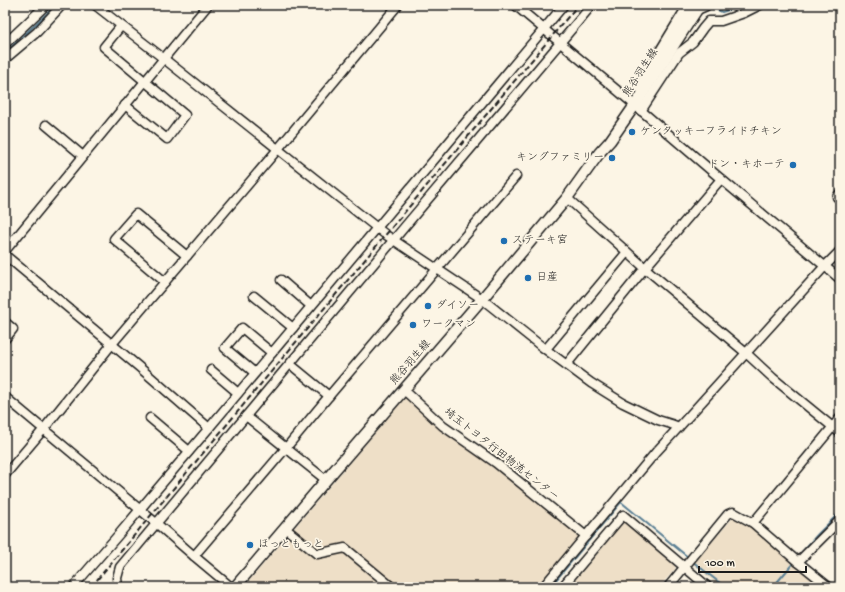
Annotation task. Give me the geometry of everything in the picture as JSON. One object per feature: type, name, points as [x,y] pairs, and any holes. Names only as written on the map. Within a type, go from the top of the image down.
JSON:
[{"type":"main road","name":"熊谷羽生線","points":[[235,587],[567,198],[600,152],[606,139],[635,106],[698,6]]},
{"type":"street","points":[[5,44],[46,5]]},
{"type":"street","points":[[5,59],[37,32],[62,5]]},
{"type":"street","points":[[95,5],[377,228],[482,299],[592,383],[623,403],[658,420],[679,427]]},
{"type":"street","points":[[5,251],[208,5]]},
{"type":"street","points":[[5,475],[112,344],[398,5]]},
{"type":"street","points":[[515,5],[840,279]]},
{"type":"street","points":[[73,587],[140,510],[564,5]]},
{"type":"street","points":[[118,587],[117,578],[120,567],[464,155],[592,5]]},
{"type":"street","points":[[635,106],[680,53],[693,42],[709,22],[722,21],[760,5]]},
{"type":"street","points":[[121,26],[104,47],[185,115],[167,139],[125,105]]},
{"type":"street","points":[[46,125],[83,156]]},
{"type":"street","points":[[194,556],[516,176]]},
{"type":"street","points":[[567,364],[645,268],[721,179]]},
{"type":"street","points":[[840,193],[837,197],[840,199]]},
{"type":"street","points":[[567,198],[645,268],[746,353],[773,378],[840,433]]},
{"type":"street","points":[[165,282],[114,239],[136,214],[187,256]]},
{"type":"street","points":[[543,587],[656,452],[840,251]]},
{"type":"street","points":[[546,349],[627,252]]},
{"type":"street","points":[[5,255],[177,399],[209,428]]},
{"type":"street","points":[[280,280],[311,306]]},
{"type":"street","points":[[254,296],[293,328]]},
{"type":"street","points":[[5,322],[13,329],[5,339]]},
{"type":"street","points":[[255,373],[225,348],[237,333],[242,328],[272,353]]},
{"type":"street","points":[[290,364],[329,396]]},
{"type":"street","points":[[211,370],[238,393]]},
{"type":"street","name":"埼玉トヨタ行田物流センター","points":[[404,390],[443,426],[496,463],[586,536]]},
{"type":"street","points":[[5,397],[231,587]]},
{"type":"street","points":[[246,416],[326,480]]},
{"type":"street","points":[[150,418],[189,451]]},
{"type":"street","points":[[753,522],[840,418]]},
{"type":"street","points":[[5,460],[12,466]]},
{"type":"street","points":[[668,587],[728,514],[733,512],[753,522],[829,587]]},
{"type":"street","points":[[562,587],[623,515],[708,587]]},
{"type":"street","points":[[798,562],[840,520]]},
{"type":"street","points":[[285,528],[317,554],[345,548],[392,587]]},
{"type":"shaded area","points":[[406,397],[443,430],[486,462],[497,468],[582,536],[541,587],[244,587]]},
{"type":"shaded area","points":[[737,517],[742,519],[822,587],[720,587],[693,564],[732,519]]},
{"type":"shaded area","points":[[624,522],[675,565],[675,569],[659,587],[569,587]]},
{"type":"waterway","points":[[5,53],[56,5]]},
{"type":"waterway","points":[[716,9],[722,12],[741,5]]},
{"type":"waterway","points":[[550,587],[621,502],[689,558]]},
{"type":"waterway","points":[[801,553],[840,512]]},
{"type":"waterway","points":[[692,561],[725,587]]},
{"type":"waterway","points":[[773,587],[795,561]]},
{"type":"railway","points":[[91,587],[578,5]]},
{"type":"place","name":"ケンタッキーフライドチキン","points":[[632,132]]},
{"type":"place","name":"キングファミリー","points":[[612,158]]},
{"type":"place","name":"ドン・キホーテ","points":[[793,165]]},
{"type":"place","name":"ステーキ宮","points":[[504,241]]},
{"type":"place","name":"日産","points":[[528,278]]},
{"type":"place","name":"ダイソー","points":[[428,306]]},
{"type":"place","name":"ワークマン","points":[[413,325]]},
{"type":"place","name":"ほっともっと","points":[[250,545]]}]
